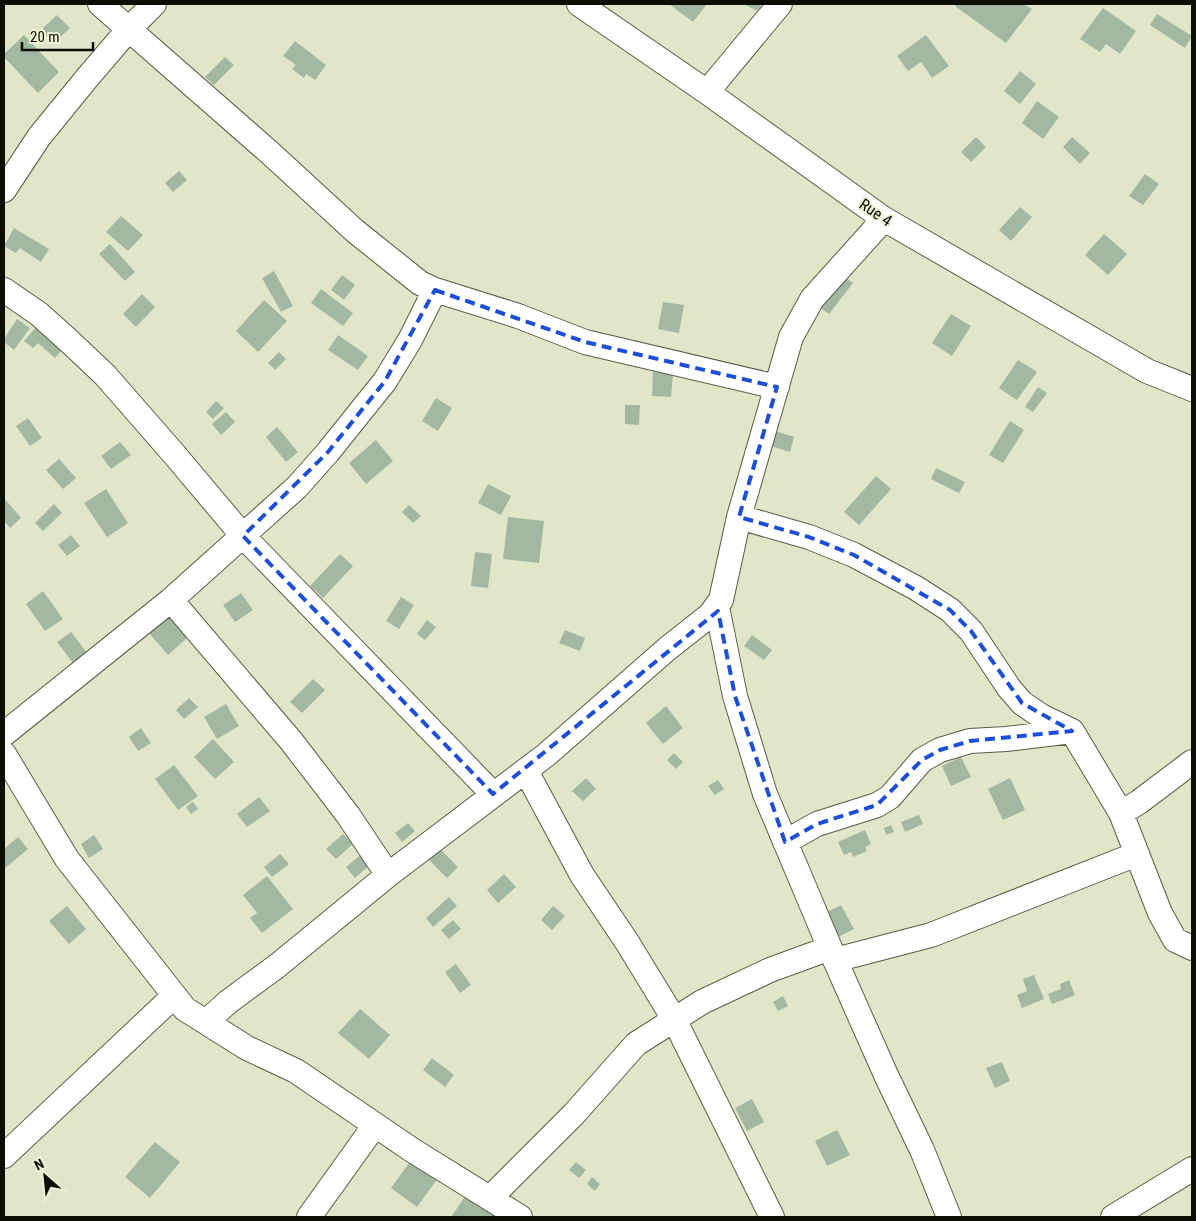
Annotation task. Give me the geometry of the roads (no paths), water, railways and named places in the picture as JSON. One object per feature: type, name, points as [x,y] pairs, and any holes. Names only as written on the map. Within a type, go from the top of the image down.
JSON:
[{"type":"street","points":[[100,4],[269,152],[355,231],[412,277],[435,290],[518,316],[585,342],[777,386]]},
{"type":"street","points":[[4,190],[39,137],[128,30],[154,4]]},
{"type":"street","name":"Rue 4","points":[[579,4],[707,92],[884,219],[1147,371],[1192,389]]},
{"type":"street","points":[[707,92],[780,4]]},
{"type":"street","points":[[206,1022],[228,1002],[277,966],[388,875],[526,771],[623,690],[667,649],[706,619],[717,607],[724,590],[739,517],[791,337],[812,299],[884,219]]},
{"type":"street","points":[[4,290],[39,314],[70,340],[104,375],[243,536],[493,794]]},
{"type":"street","points":[[4,734],[171,600],[297,487],[385,381],[410,340],[435,290]]},
{"type":"street","points":[[739,517],[809,537],[854,555],[916,588],[950,610],[971,631],[1008,688],[1022,704],[1041,716],[1072,731],[1121,813],[1160,913],[1175,940],[1192,949]]},
{"type":"street","points":[[171,600],[292,742],[348,815],[388,875]]},
{"type":"street","points":[[717,607],[735,696],[765,794],[832,954],[922,1150],[949,1217]]},
{"type":"street","points":[[785,842],[817,824],[877,806],[890,797],[922,760],[940,750],[970,742],[1072,731]]},
{"type":"street","points":[[4,754],[67,859],[174,996],[186,1008],[247,1048],[296,1071],[412,1150],[520,1217]]},
{"type":"street","points":[[1121,813],[1139,802],[1192,762]]},
{"type":"street","points":[[526,771],[582,875],[627,942],[674,1019],[772,1217]]},
{"type":"street","points":[[490,1198],[574,1114],[636,1044],[702,1002],[770,970],[832,954],[931,935],[1136,854]]},
{"type":"street","points":[[4,1156],[174,996]]},
{"type":"street","points":[[309,1217],[375,1125]]},
{"type":"street","points":[[1113,1217],[1192,1169]]}]
